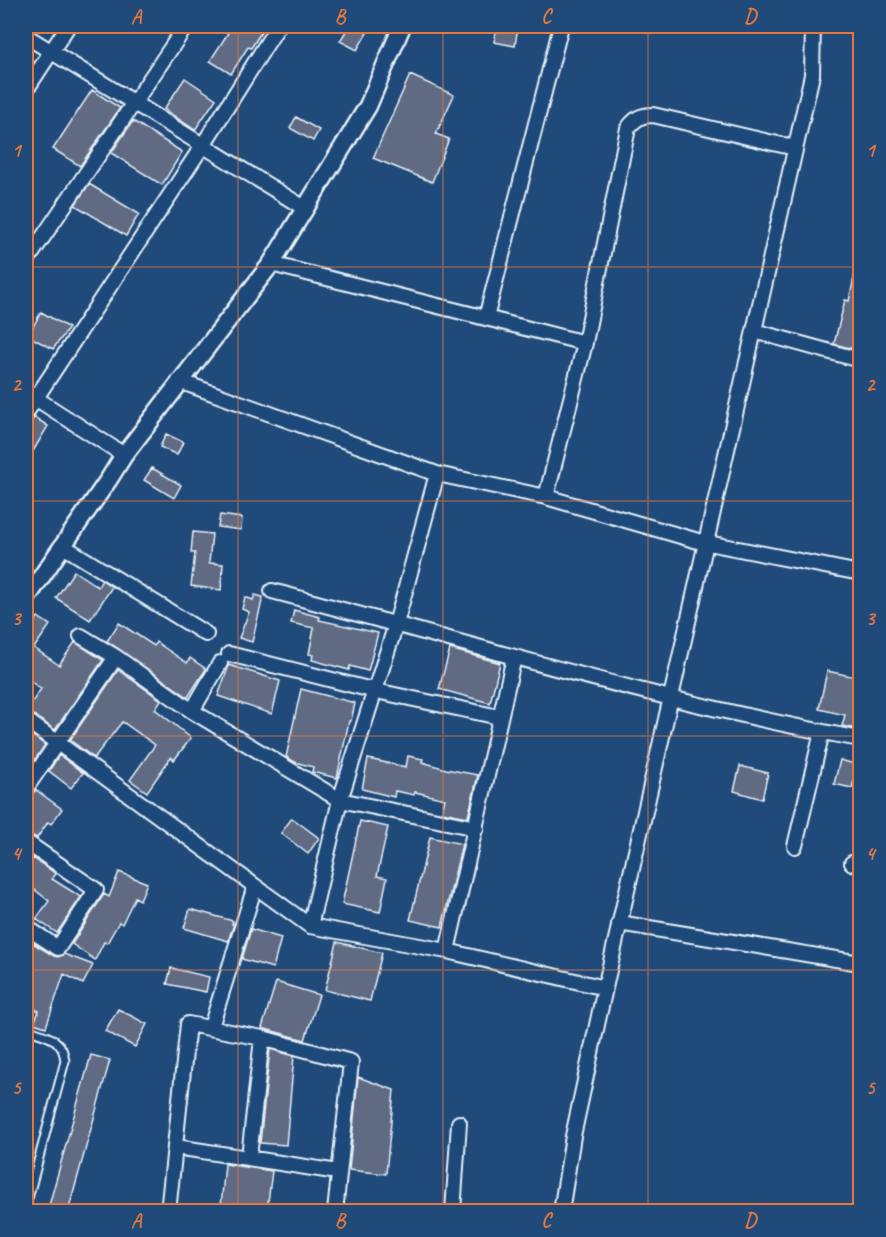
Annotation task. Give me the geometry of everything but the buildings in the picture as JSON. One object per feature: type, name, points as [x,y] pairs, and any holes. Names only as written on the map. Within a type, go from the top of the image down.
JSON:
[{"type":"street","points":[[26,90],[68,26]]},
{"type":"street","points":[[26,262],[186,26]]},
{"type":"street","points":[[26,413],[30,395],[203,145],[278,26]]},
{"type":"street","points":[[26,599],[124,454],[271,264],[368,106],[402,26]]},
{"type":"street","points":[[486,318],[561,26]]},
{"type":"street","points":[[561,1212],[573,1136],[619,924],[812,75],[813,26]]},
{"type":"street","points":[[26,36],[306,209]]},
{"type":"street","points":[[546,497],[585,343],[628,128],[635,119],[643,115],[653,115],[795,148]]},
{"type":"street","points":[[271,264],[585,343]]},
{"type":"street","points":[[754,331],[861,360]]},
{"type":"street","points":[[179,381],[436,474],[546,497],[706,542],[861,573]]},
{"type":"street","points":[[30,395],[124,454]]},
{"type":"street","points":[[310,926],[340,800],[396,624],[436,474]]},
{"type":"street","points":[[63,546],[207,634]]},
{"type":"street","points":[[272,591],[671,698],[861,739]]},
{"type":"street","points":[[81,636],[116,657],[192,711],[340,800],[476,828]]},
{"type":"street","points":[[26,788],[116,657]]},
{"type":"street","points":[[447,951],[514,657]]},
{"type":"street","points":[[192,711],[224,658],[499,717]]},
{"type":"street","points":[[26,720],[310,926],[447,951],[605,988]]},
{"type":"street","points":[[795,846],[822,732]]},
{"type":"street","points":[[26,842],[96,890],[58,948],[26,927]]},
{"type":"street","points":[[211,1028],[255,886]]},
{"type":"street","points":[[619,924],[861,963]]},
{"type":"street","points":[[168,1212],[188,1023],[262,1038],[351,1062],[335,1212]]},
{"type":"street","points":[[249,1157],[262,1038]]},
{"type":"street","points":[[453,1212],[459,1123]]},
{"type":"street","points":[[176,1147],[338,1172]]},
{"type":"lane","points":[[26,1029],[56,1041],[64,1049],[65,1061],[26,1206]]}]
